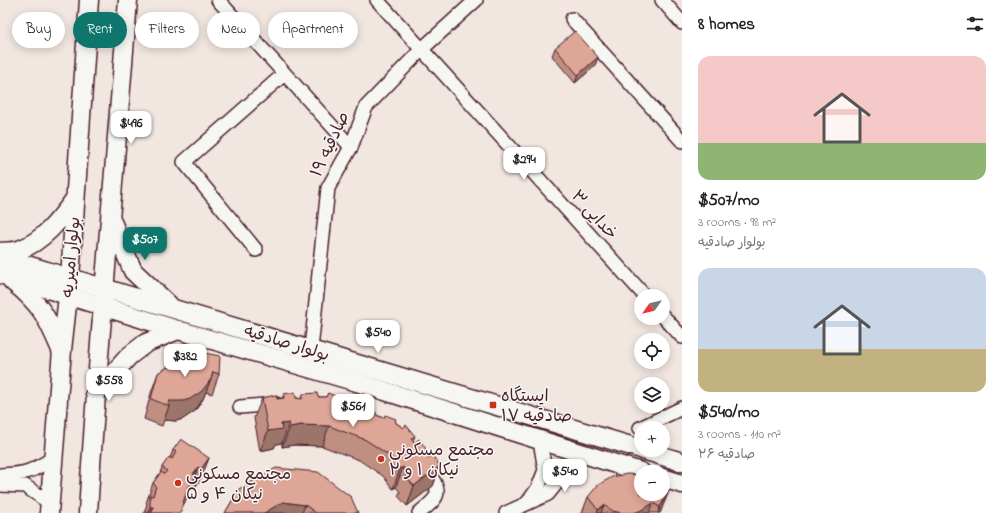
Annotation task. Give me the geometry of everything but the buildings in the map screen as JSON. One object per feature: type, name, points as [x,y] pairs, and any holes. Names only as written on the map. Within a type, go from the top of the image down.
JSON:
[{"type":"main road","name":"بولوار امیریه","points":[[49,508],[62,350],[69,286],[89,0]]},
{"type":"main road","points":[[88,513],[95,394],[128,0]]},
{"type":"main road","points":[[0,252],[19,250],[43,236],[57,223],[75,199]]},
{"type":"main road","points":[[110,220],[133,271],[172,308]]},
{"type":"main road","points":[[0,257],[69,286]]},
{"type":"main road","points":[[3,275],[69,286]]},
{"type":"main road","points":[[3,275],[30,295],[46,315],[62,350]]},
{"type":"main road","name":"بولوار صادقیه","points":[[69,286],[105,288],[634,448]]},
{"type":"main road","name":"بولوار صادقیه","points":[[69,286],[102,306],[178,330],[350,380],[540,442],[634,470]]},
{"type":"main road","points":[[95,394],[129,356],[146,343],[178,330]]},
{"type":"main road","name":"بولوار صادقیه","points":[[665,457],[682,462]]},
{"type":"main road","points":[[670,480],[682,484]]},
{"type":"street","points":[[218,0],[351,147]]},
{"type":"street","name":"خدایی ۳","points":[[377,0],[639,289]]},
{"type":"street","name":"صادقیه ۱۹","points":[[311,349],[328,188],[351,147],[366,107],[422,49],[476,0]]},
{"type":"street","points":[[662,0],[682,23]]},
{"type":"street","points":[[572,19],[682,141]]},
{"type":"street","points":[[256,250],[184,162],[284,74]]},
{"type":"street","points":[[670,324],[682,337]]},
{"type":"street","points":[[240,407],[290,401]]},
{"type":"street","points":[[655,421],[682,408]]},
{"type":"street","points":[[528,502],[538,488],[545,470],[540,442]]},
{"type":"street","points":[[506,513],[548,494],[580,454]]},
{"type":"street","points":[[0,475],[23,474],[39,468],[53,458]]},
{"type":"street","points":[[418,462],[436,485],[437,496],[435,501],[420,513]]},
{"type":"street","points":[[0,486],[25,486],[49,508]]},
{"type":"place","name":"ایستگاه صادقیه ۱۷","points":[[493,405]]},
{"type":"place","name":"مجتمع مسکونی نیکان ۱ و ۲","points":[[381,459]]},
{"type":"place","name":"مجتمع مسکونی نیکان ۴ و ۵","points":[[178,483]]}]
